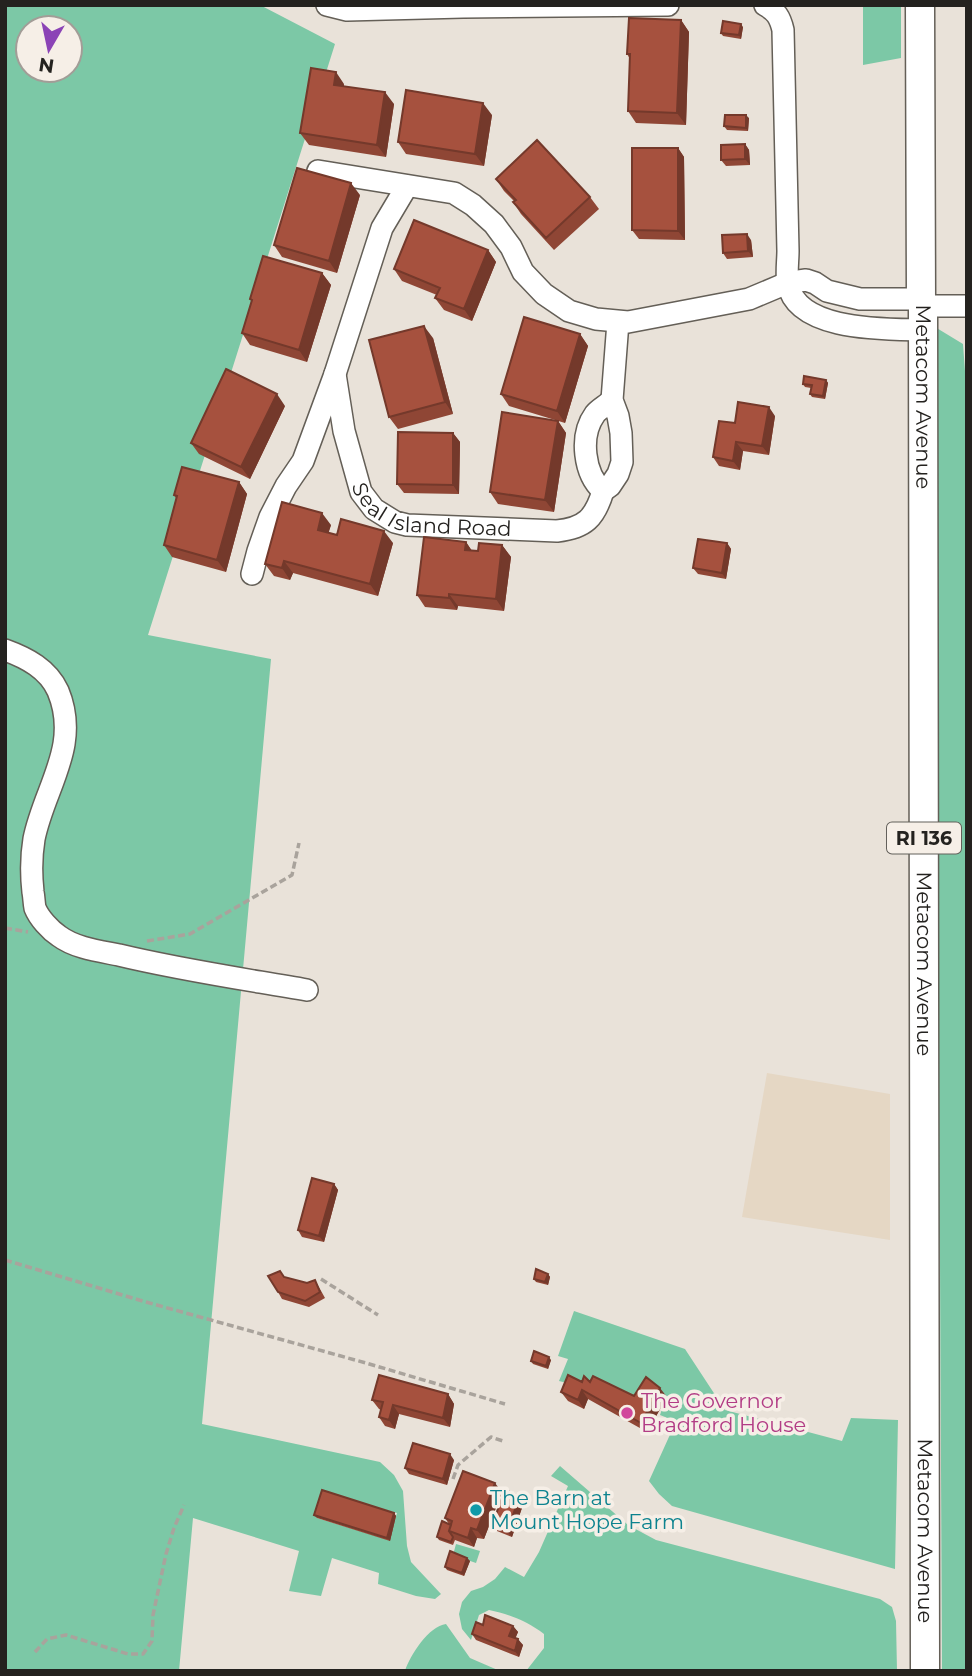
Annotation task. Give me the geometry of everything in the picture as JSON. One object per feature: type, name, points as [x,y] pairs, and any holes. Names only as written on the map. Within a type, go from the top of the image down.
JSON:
[{"type":"main road","name":"Metacom Avenue","points":[[919,5],[925,1671]]},
{"type":"street","points":[[327,5],[347,10],[462,6],[668,5]]},
{"type":"street","points":[[765,5],[775,10],[783,30],[788,283],[792,295],[804,308],[820,317],[852,327],[922,312],[967,306]]},
{"type":"street","points":[[318,172],[454,193],[464,198],[494,224],[511,247],[523,272],[544,294],[583,316],[618,323],[628,322],[749,299],[788,283],[806,280],[827,291],[860,299],[881,300],[922,312]]},
{"type":"street","name":"Seal Island Road","points":[[252,574],[270,517],[303,461],[335,374],[382,229],[407,186]]},
{"type":"street","points":[[851,297],[852,327]]},
{"type":"street","name":"Seal Island Road","points":[[335,374],[344,431],[361,492],[374,509],[394,522],[407,525],[570,530],[589,520],[596,511],[603,491],[618,474],[622,461],[621,433],[612,401],[618,323]]},
{"type":"street","points":[[603,491],[597,486],[587,464],[587,433],[594,416],[612,401]]},
{"type":"street","points":[[5,650],[42,668],[54,684],[66,721],[63,751],[35,837],[30,871],[36,908],[48,928],[60,938],[76,945],[158,964],[307,990]]},
{"type":"path","points":[[142,942],[190,934],[292,875],[299,843]]},
{"type":"path","points":[[5,928],[60,938]]},
{"type":"path","points":[[5,1260],[505,1404]]},
{"type":"path","points":[[321,1279],[378,1315]]},
{"type":"path","points":[[453,1479],[457,1465],[491,1437],[502,1441]]},
{"type":"path","points":[[35,1652],[47,1639],[66,1635],[128,1654],[144,1654],[152,1641],[153,1615],[166,1554],[184,1505]]},
{"type":"shaded area","points":[[767,1073],[890,1094],[890,1240],[742,1217]]},
{"type":"green space","points":[[5,5],[260,5],[335,44],[148,635],[271,659],[202,1424],[380,1462],[394,1475],[403,1491],[407,1546],[411,1562],[441,1594],[435,1599],[416,1596],[378,1584],[379,1573],[332,1558],[321,1596],[289,1591],[299,1551],[193,1518],[179,1671],[5,1671]],"holes":[[[324,1493],[397,1513],[389,1540],[317,1518]]]},
{"type":"green space","points":[[863,5],[901,5],[901,58],[863,65]]},
{"type":"green space","points":[[935,327],[963,344],[967,398],[967,1671],[942,1671],[940,1264],[932,1003]]},
{"type":"green space","points":[[574,1311],[685,1349],[725,1410],[842,1441],[851,1418],[898,1420],[895,1569],[672,1506],[649,1481],[673,1428],[670,1419],[660,1415],[666,1397],[641,1405],[559,1381],[568,1359],[558,1356]]},
{"type":"green space","points":[[560,1466],[628,1525],[656,1540],[880,1599],[892,1607],[896,1621],[897,1671],[526,1671],[544,1648],[544,1634],[518,1619],[489,1610],[479,1615],[471,1640],[462,1629],[459,1614],[462,1602],[471,1591],[495,1579],[505,1567],[524,1577],[539,1552],[568,1486],[551,1476]]},
{"type":"green space","points":[[456,1544],[480,1551],[476,1563],[453,1555]]},
{"type":"green space","points":[[446,1624],[470,1658],[500,1671],[405,1671],[421,1642],[433,1630]]},
{"type":"building","points":[[629,18],[681,20],[677,113],[628,111]]},
{"type":"building","points":[[723,21],[741,24],[739,35],[721,33]]},
{"type":"building","points":[[311,68],[336,72],[334,85],[385,92],[377,145],[300,133]]},
{"type":"building","points":[[406,90],[483,103],[475,154],[398,142]]},
{"type":"building","points":[[725,115],[746,115],[746,128],[724,126]]},
{"type":"building","points":[[537,140],[590,197],[546,238],[496,179]]},
{"type":"building","points":[[745,144],[745,159],[721,160],[721,145]]},
{"type":"building","points":[[632,148],[678,148],[678,231],[632,230]]},
{"type":"building","points":[[297,168],[351,183],[329,261],[274,245]]},
{"type":"building","points":[[414,220],[488,250],[464,309],[435,298],[440,288],[394,269]]},
{"type":"building","points":[[747,234],[748,251],[723,253],[722,235]]},
{"type":"building","points":[[263,256],[322,273],[299,350],[242,333]]},
{"type":"building","points":[[524,317],[580,334],[557,411],[501,394]]},
{"type":"building","points":[[424,326],[445,402],[389,417],[369,340]]},
{"type":"building","points":[[226,369],[277,394],[241,467],[191,443]]},
{"type":"building","points":[[804,376],[826,380],[823,396],[810,394],[812,385],[803,384]]},
{"type":"building","points":[[738,402],[769,407],[762,446],[736,442],[733,461],[713,457],[719,421],[735,423]]},
{"type":"building","points":[[502,412],[558,421],[545,500],[490,492]]},
{"type":"building","points":[[398,432],[453,433],[453,485],[397,484]]},
{"type":"building","points":[[182,467],[239,482],[217,560],[164,545]]},
{"type":"building","points":[[282,502],[322,513],[318,530],[337,535],[341,519],[384,531],[370,584],[284,561],[282,568],[265,564]]},
{"type":"building","points":[[424,537],[466,542],[465,550],[478,551],[479,543],[502,545],[496,599],[449,594],[449,598],[417,595]]},
{"type":"building","points":[[698,539],[727,543],[722,573],[693,568]]},
{"type":"building","points":[[312,1178],[334,1184],[319,1236],[298,1230]]},
{"type":"building","points":[[536,1269],[548,1274],[545,1282],[534,1279]]},
{"type":"building","points":[[280,1271],[284,1277],[307,1283],[315,1280],[320,1292],[305,1301],[278,1292],[268,1276]]},
{"type":"building","points":[[534,1351],[549,1357],[546,1366],[531,1361]]},
{"type":"building","points":[[379,1375],[448,1394],[443,1418],[393,1405],[389,1420],[379,1417],[383,1402],[372,1400]]},
{"type":"building","points":[[568,1375],[582,1382],[584,1376],[590,1382],[593,1376],[634,1396],[646,1377],[660,1388],[641,1423],[582,1390],[578,1400],[561,1392]]},
{"type":"building","points":[[413,1443],[450,1454],[443,1479],[405,1468]]},
{"type":"building","name":"The Barn at Mount Hope Farm","points":[[463,1471],[495,1483],[477,1530],[471,1528],[468,1538],[449,1531],[452,1521],[445,1518]]},
{"type":"building","points":[[322,1490],[394,1513],[387,1538],[314,1515]]},
{"type":"building","points":[[505,1490],[520,1496],[507,1531],[492,1525]]},
{"type":"building","points":[[442,1521],[451,1525],[451,1542],[437,1537]]},
{"type":"building","points":[[450,1551],[467,1558],[462,1573],[445,1567]]},
{"type":"building","points":[[485,1615],[513,1626],[509,1636],[518,1639],[515,1651],[472,1634],[476,1622],[483,1625]]},
{"type":"place","name":"The Governor Bradford House","points":[[627,1413]]},
{"type":"place","name":"The Barn at Mount Hope Farm","points":[[476,1510]]}]
